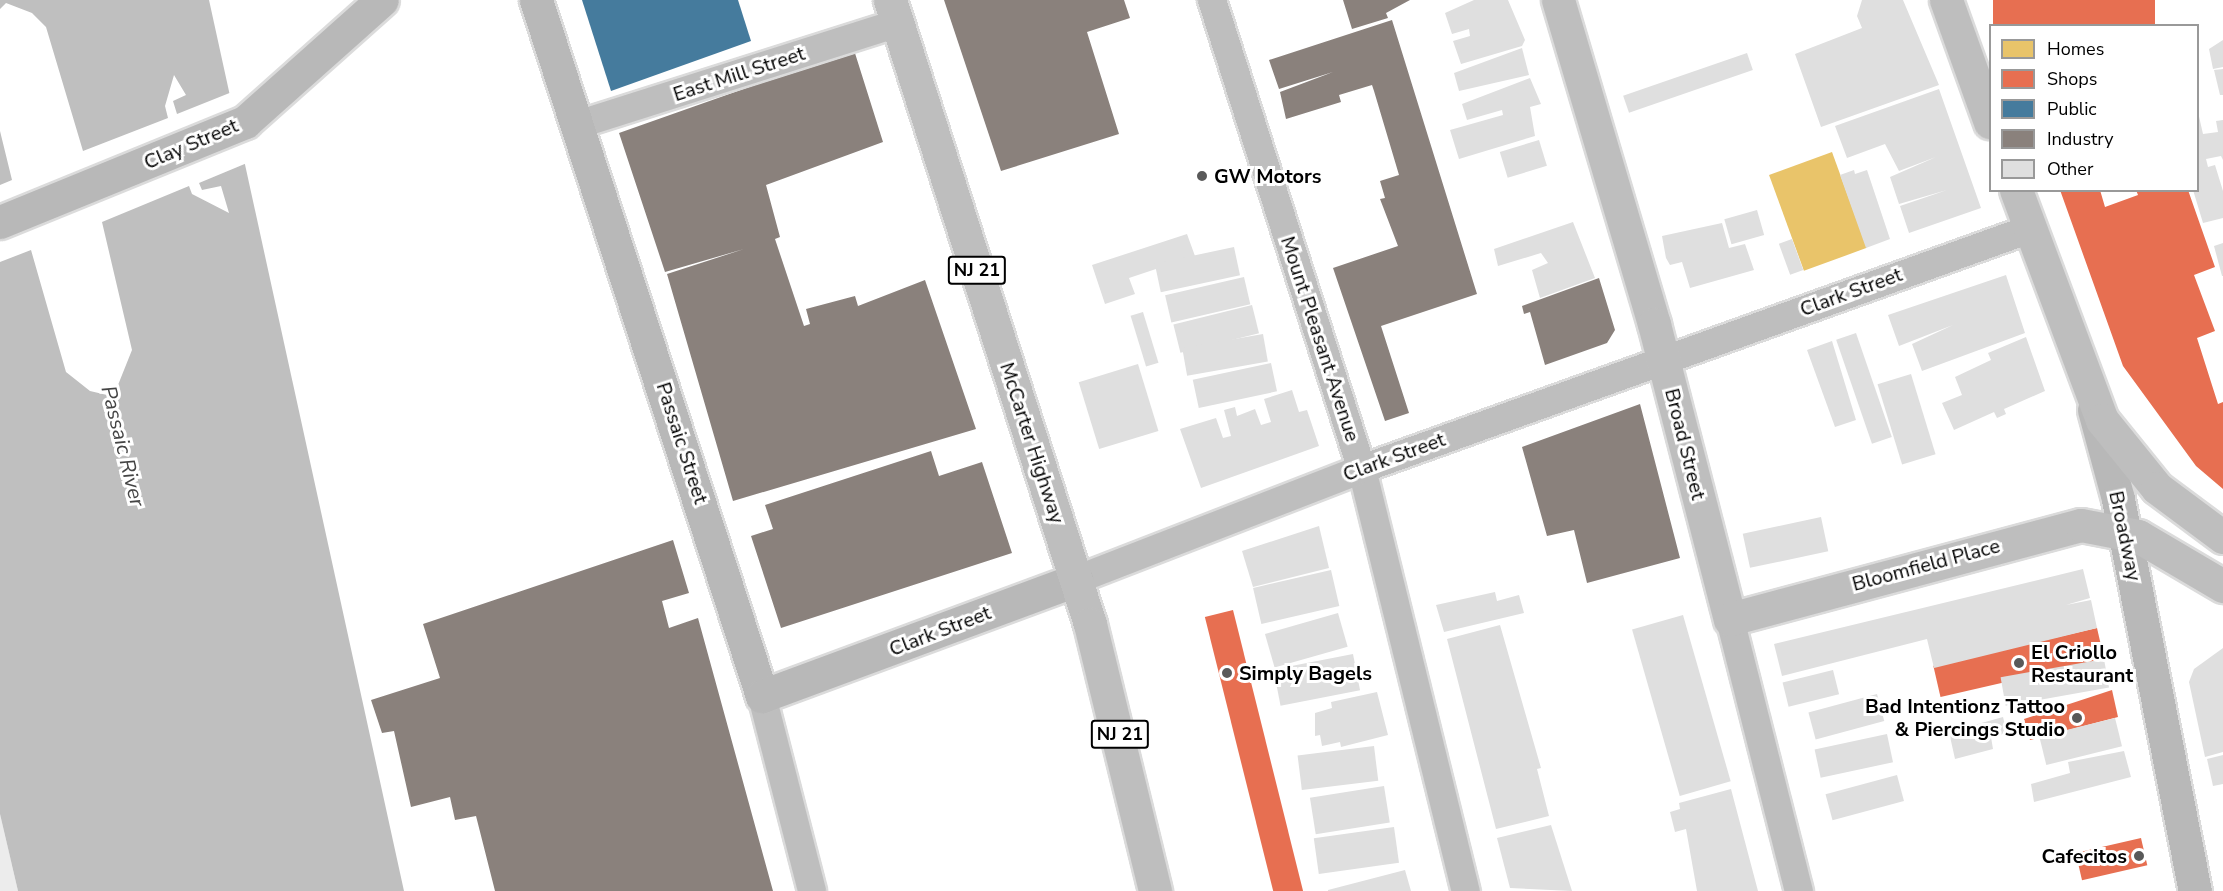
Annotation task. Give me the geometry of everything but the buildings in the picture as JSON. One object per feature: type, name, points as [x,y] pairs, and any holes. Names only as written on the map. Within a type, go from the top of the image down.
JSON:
[{"type":"main road","name":"Clay Street","points":[[0,222],[245,122],[382,0]]},
{"type":"main road","name":"Passaic Street","points":[[536,0],[580,124],[762,696]]},
{"type":"main road","name":"Broad Street","points":[[1558,0],[1663,359],[1730,619]]},
{"type":"main road","points":[[1946,0],[1989,119]]},
{"type":"main road","name":"McCarter Highway","points":[[894,11],[1076,580],[1114,710],[1155,891]]},
{"type":"main road","name":"Broadway","points":[[2017,192],[2091,400],[2124,531],[2195,891]]},
{"type":"main road","points":[[2091,400],[2145,476],[2223,537]]},
{"type":"main road","name":"Bloomfield Place","points":[[1730,619],[2067,527],[2098,524],[2124,531],[2223,586]]},
{"type":"main road","name":"Clark Street","points":[[762,696],[1076,580]]},
{"type":"street","name":"Mount Pleasant Avenue","points":[[1212,0],[1362,469],[1466,891]]},
{"type":"street","name":"East Mill Street","points":[[580,124],[894,11]]},
{"type":"street","name":"Clark Street","points":[[1076,580],[1362,469],[2030,229]]},
{"type":"street","name":"Broad Street","points":[[1730,619],[1799,891]]},
{"type":"street","name":"Passaic Street","points":[[762,696],[812,891]]},
{"type":"shaded area","points":[[0,814],[18,891],[0,891]]},
{"type":"water","name":"Passaic River","points":[[0,0],[209,0],[404,891],[18,891],[0,814]]},
{"type":"pier","points":[[6,3],[32,13],[46,27],[83,151],[168,118],[165,106],[174,75],[186,95],[173,101],[177,114],[232,92],[247,163],[199,183],[202,190],[221,186],[229,213],[192,194],[189,186],[102,222],[132,350],[118,385],[107,395],[90,391],[66,372],[31,250],[0,262],[0,185],[12,180],[0,131],[0,9]]},
{"type":"place","name":"GW Motors","points":[[1202,176]]},
{"type":"place","name":"El Criollo Restaurant","points":[[2019,663]]},
{"type":"place","name":"Simply Bagels","points":[[1227,673]]},
{"type":"place","name":"Bad Intentionz Tattoo & Piercings Studio","points":[[2077,718]]},
{"type":"place","name":"Cafecitos","points":[[2139,856]]}]
